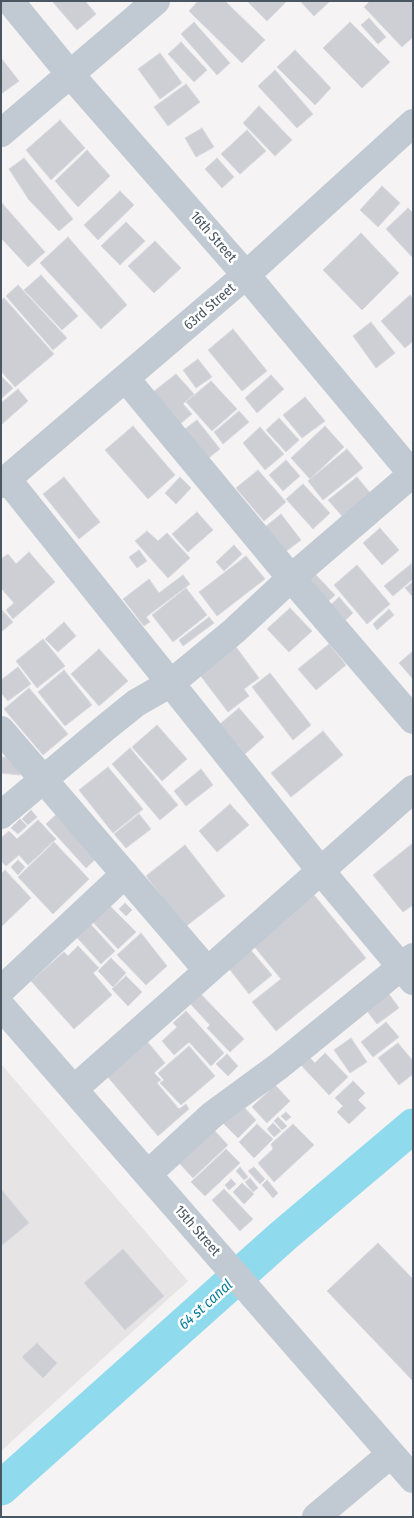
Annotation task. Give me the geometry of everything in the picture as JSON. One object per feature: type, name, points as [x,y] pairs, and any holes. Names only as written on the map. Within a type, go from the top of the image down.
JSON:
[{"type":"street","name":"16th Street","points":[[10,1],[69,73],[246,275],[412,475]]},
{"type":"street","points":[[1,133],[69,73],[156,1]]},
{"type":"street","name":"63rd Street","points":[[4,482],[246,275],[413,122]]},
{"type":"street","points":[[126,379],[291,578],[413,720]]},
{"type":"street","points":[[1,815],[136,703],[171,683],[234,631],[291,578],[412,475]]},
{"type":"street","points":[[4,482],[171,683],[320,870],[409,968],[212,1115],[148,1174]]},
{"type":"street","points":[[1,730],[207,970]]},
{"type":"street","points":[[74,1089],[413,789]]},
{"type":"street","points":[[1,990],[125,874]]},
{"type":"street","name":"15th Street","points":[[1,1006],[276,1323],[405,1467]]},
{"type":"street","points":[[316,1517],[405,1467]]},
{"type":"shaded area","points":[[1,1064],[188,1281],[1,1451]]},
{"type":"building","points":[[52,1],[85,1],[96,14],[77,30]]},
{"type":"building","points":[[198,1],[225,1],[265,40],[242,63],[189,11]]},
{"type":"building","points":[[247,1],[287,1],[267,21]]},
{"type":"building","points":[[300,1],[328,1],[329,2],[314,16]]},
{"type":"building","points":[[370,1],[413,1],[413,37],[402,47],[364,7]]},
{"type":"building","points":[[369,18],[386,37],[378,44],[361,25]]},
{"type":"building","points":[[194,22],[230,63],[217,75],[181,34]]},
{"type":"building","points":[[350,22],[390,62],[362,88],[323,48]]},
{"type":"building","points":[[181,42],[207,70],[194,82],[168,54]]},
{"type":"building","points":[[295,50],[331,88],[315,105],[277,67]]},
{"type":"building","points":[[160,53],[182,83],[160,99],[138,69]]},
{"type":"building","points":[[1,58],[19,81],[1,94]]},
{"type":"building","points":[[275,70],[313,114],[297,128],[258,86]]},
{"type":"building","points":[[186,84],[200,102],[168,126],[154,107]]},
{"type":"building","points":[[259,106],[292,140],[275,156],[243,123]]},
{"type":"building","points":[[60,120],[85,148],[51,180],[26,150]]},
{"type":"building","points":[[202,128],[214,147],[196,157],[185,138]]},
{"type":"building","points":[[247,130],[266,151],[240,174],[221,154]]},
{"type":"building","points":[[87,150],[110,176],[78,207],[55,181]]},
{"type":"building","points":[[24,158],[73,219],[59,231],[29,200],[9,169]]},
{"type":"building","points":[[217,158],[234,177],[222,188],[205,169]]},
{"type":"building","points":[[382,186],[400,203],[378,227],[360,210]]},
{"type":"building","points":[[120,191],[134,205],[98,240],[84,225]]},
{"type":"building","points":[[1,202],[45,252],[28,267],[1,238]]},
{"type":"building","points":[[408,208],[413,213],[413,258],[386,229]]},
{"type":"building","points":[[126,222],[145,241],[120,265],[101,246]]},
{"type":"building","points":[[361,233],[399,273],[362,310],[323,270]]},
{"type":"building","points":[[68,237],[127,305],[101,329],[40,263]]},
{"type":"building","points":[[155,241],[181,268],[154,293],[128,266]]},
{"type":"building","points":[[41,275],[78,316],[62,330],[24,290]]},
{"type":"building","points":[[18,285],[67,338],[53,350],[6,296]]},
{"type":"building","points":[[410,295],[413,299],[413,341],[405,348],[381,321]]},
{"type":"building","points":[[4,298],[54,354],[15,387],[1,371],[1,300]]},
{"type":"building","points":[[371,322],[395,353],[376,368],[353,336]]},
{"type":"building","points":[[233,329],[267,371],[242,391],[208,350]]},
{"type":"building","points":[[198,359],[212,377],[196,388],[183,370]]},
{"type":"building","points":[[176,374],[194,394],[183,404],[192,414],[180,424],[153,392]]},
{"type":"building","points":[[271,375],[284,389],[257,413],[245,398]]},
{"type":"building","points":[[1,376],[13,388],[1,399]]},
{"type":"building","points":[[211,381],[237,409],[212,431],[186,402]]},
{"type":"building","points":[[18,389],[28,401],[1,425],[1,403]]},
{"type":"building","points":[[305,397],[325,421],[302,438],[283,415]]},
{"type":"building","points":[[239,411],[249,422],[223,444],[214,432]]},
{"type":"building","points":[[279,418],[299,440],[286,452],[266,430]]},
{"type":"building","points":[[197,420],[220,449],[206,460],[182,431]]},
{"type":"building","points":[[133,426],[175,475],[148,499],[105,450]]},
{"type":"building","points":[[325,426],[344,447],[310,479],[291,458]]},
{"type":"building","points":[[260,427],[284,454],[265,470],[243,443]]},
{"type":"building","points":[[347,449],[363,468],[323,500],[308,481]]},
{"type":"building","points":[[286,460],[300,476],[283,491],[269,475]]},
{"type":"building","points":[[258,470],[286,502],[264,521],[236,488]]},
{"type":"building","points":[[64,477],[100,522],[79,539],[43,494]]},
{"type":"building","points":[[180,477],[191,488],[176,504],[165,493]]},
{"type":"building","points":[[357,477],[371,494],[343,517],[328,500]]},
{"type":"building","points":[[303,484],[330,513],[313,529],[286,499]]},
{"type":"building","points":[[197,512],[213,530],[188,552],[172,534]]},
{"type":"building","points":[[281,514],[301,540],[280,556],[260,531]]},
{"type":"building","points":[[380,528],[399,550],[382,565],[363,543]]},
{"type":"building","points":[[147,531],[158,541],[167,533],[190,558],[168,578],[135,541]]},
{"type":"building","points":[[234,545],[242,554],[224,571],[216,562]]},
{"type":"building","points":[[139,550],[147,561],[137,568],[129,557]]},
{"type":"building","points":[[29,552],[55,582],[13,619],[6,610],[14,603],[1,588],[1,559],[8,554],[16,564]]},
{"type":"building","points":[[246,556],[265,579],[217,616],[199,592]]},
{"type":"building","points":[[411,564],[413,579],[393,596],[384,586]]},
{"type":"building","points":[[357,565],[390,604],[367,624],[334,585]]},
{"type":"building","points":[[315,574],[335,595],[322,607],[302,586]]},
{"type":"building","points":[[183,575],[190,584],[146,617],[150,622],[144,626],[123,599],[149,579],[159,593]]},
{"type":"building","points":[[413,582],[413,597],[405,588]]},
{"type":"building","points":[[186,588],[207,615],[173,642],[152,615]]},
{"type":"building","points":[[339,597],[353,613],[338,627],[324,611]]},
{"type":"building","points":[[290,608],[312,631],[289,652],[267,629]]},
{"type":"building","points":[[1,609],[13,622],[1,632]]},
{"type":"building","points":[[389,609],[394,615],[377,630],[373,624]]},
{"type":"building","points":[[209,617],[214,623],[183,646],[179,640]]},
{"type":"building","points":[[64,622],[76,636],[58,652],[45,639]]},
{"type":"building","points":[[43,639],[65,666],[37,688],[16,661]]},
{"type":"building","points":[[329,644],[346,665],[316,690],[298,669]]},
{"type":"building","points":[[236,647],[259,678],[244,689],[249,696],[228,712],[200,675]]},
{"type":"building","points":[[99,649],[128,681],[99,706],[71,674]]},
{"type":"building","points":[[413,651],[413,679],[399,663]]},
{"type":"building","points":[[18,667],[31,684],[8,701],[1,693],[1,680]]},
{"type":"building","points":[[64,670],[92,705],[65,726],[38,692]]},
{"type":"building","points":[[270,673],[311,725],[293,740],[252,687]]},
{"type":"building","points":[[29,688],[68,734],[43,755],[4,709]]},
{"type":"building","points":[[239,708],[264,737],[245,754],[220,724]]},
{"type":"building","points":[[157,725],[187,759],[162,781],[132,747]]},
{"type":"building","points":[[323,731],[343,755],[291,797],[271,773]]},
{"type":"building","points":[[130,748],[178,805],[160,820],[112,764]]},
{"type":"building","points":[[1,757],[22,758],[20,775],[1,773]]},
{"type":"building","points":[[108,767],[143,809],[113,833],[79,790]]},
{"type":"building","points":[[201,769],[213,785],[186,806],[174,791]]},
{"type":"building","points":[[230,804],[249,825],[217,852],[199,831]]},
{"type":"building","points":[[31,810],[37,817],[28,825],[22,819]]},
{"type":"building","points":[[60,811],[100,855],[86,868],[46,824]]},
{"type":"building","points":[[139,814],[151,829],[126,848],[114,834]]},
{"type":"building","points":[[20,819],[27,826],[18,834],[11,828]]},
{"type":"building","points":[[38,820],[56,839],[28,865],[19,855],[6,866],[1,861],[1,838],[9,831],[17,839]]},
{"type":"building","points":[[54,842],[89,879],[53,914],[18,877]]},
{"type":"building","points":[[413,843],[413,905],[403,912],[373,875]]},
{"type":"building","points":[[185,845],[225,896],[185,927],[146,876]]},
{"type":"building","points":[[18,860],[25,867],[18,875],[11,867]]},
{"type":"building","points":[[5,870],[31,898],[1,927],[1,874]]},
{"type":"building","points":[[314,895],[366,958],[276,1031],[252,1002],[281,979],[253,945]]},
{"type":"building","points":[[105,901],[136,932],[118,949],[88,917]]},
{"type":"building","points":[[125,903],[132,910],[126,916],[119,909]]},
{"type":"building","points":[[86,919],[115,951],[101,964],[72,932]]},
{"type":"building","points":[[141,933],[167,966],[146,985],[117,955]]},
{"type":"building","points":[[78,946],[99,968],[93,973],[112,995],[74,1029],[31,981],[64,952],[68,956]]},
{"type":"building","points":[[249,948],[272,975],[249,994],[227,966]]},
{"type":"building","points":[[111,958],[126,973],[113,987],[98,971]]},
{"type":"building","points":[[126,976],[142,992],[128,1006],[112,989]]},
{"type":"building","points":[[194,987],[244,1039],[230,1052],[207,1028],[210,1025],[184,997]]},
{"type":"building","points":[[386,990],[399,1008],[377,1024],[364,1007]]},
{"type":"building","points":[[186,1011],[224,1053],[211,1066],[189,1042],[174,1055],[162,1041],[177,1027],[173,1023]]},
{"type":"building","points":[[386,1022],[399,1037],[373,1057],[361,1042]]},
{"type":"building","points":[[141,1034],[165,1063],[154,1073],[161,1080],[157,1083],[179,1109],[186,1104],[189,1109],[158,1136],[101,1069]]},
{"type":"building","points":[[351,1038],[367,1062],[350,1073],[334,1050]]},
{"type":"building","points":[[398,1043],[413,1061],[413,1074],[399,1085],[378,1058]]},
{"type":"building","points":[[189,1046],[215,1076],[181,1105],[160,1083],[164,1080],[158,1073]]},
{"type":"building","points":[[325,1053],[348,1077],[329,1095],[300,1064],[308,1056],[315,1063]]},
{"type":"building","points":[[227,1054],[238,1066],[228,1076],[216,1064]]},
{"type":"building","points":[[353,1081],[365,1093],[358,1100],[366,1108],[349,1124],[337,1112],[343,1106],[335,1098]]},
{"type":"building","points":[[275,1085],[290,1101],[267,1123],[252,1107]]},
{"type":"building","points":[[241,1104],[256,1120],[238,1138],[223,1123]]},
{"type":"building","points":[[286,1112],[291,1117],[286,1121],[281,1116]]},
{"type":"building","points":[[278,1117],[287,1126],[282,1130],[274,1121]]},
{"type":"building","points":[[273,1123],[281,1131],[274,1137],[267,1129]]},
{"type":"building","points":[[257,1124],[273,1139],[254,1158],[239,1142]]},
{"type":"building","points":[[293,1124],[314,1145],[274,1182],[258,1163],[273,1149],[271,1144]]},
{"type":"building","points":[[214,1130],[228,1145],[193,1178],[179,1163]]},
{"type":"building","points":[[226,1149],[240,1163],[205,1196],[191,1182]]},
{"type":"building","points":[[240,1167],[248,1177],[244,1180],[236,1171]]},
{"type":"building","points":[[254,1167],[265,1179],[260,1184],[248,1171]]},
{"type":"building","points":[[250,1178],[258,1188],[253,1192],[245,1182]]},
{"type":"building","points":[[231,1179],[236,1184],[229,1190],[225,1185]]},
{"type":"building","points":[[267,1180],[278,1193],[273,1198],[262,1185]]},
{"type":"building","points":[[242,1183],[254,1194],[244,1204],[233,1192]]},
{"type":"building","points":[[1,1189],[29,1223],[1,1246]]},
{"type":"building","points":[[224,1189],[253,1219],[240,1231],[212,1200]]},
{"type":"building","points":[[378,1243],[413,1279],[413,1381],[327,1291]]},
{"type":"building","points":[[123,1249],[164,1296],[125,1330],[84,1283]]},
{"type":"building","points":[[37,1343],[57,1363],[43,1378],[22,1357]]},
{"type":"waterway","name":"64 st canal","points":[[1,1488],[283,1236],[413,1126]]}]
